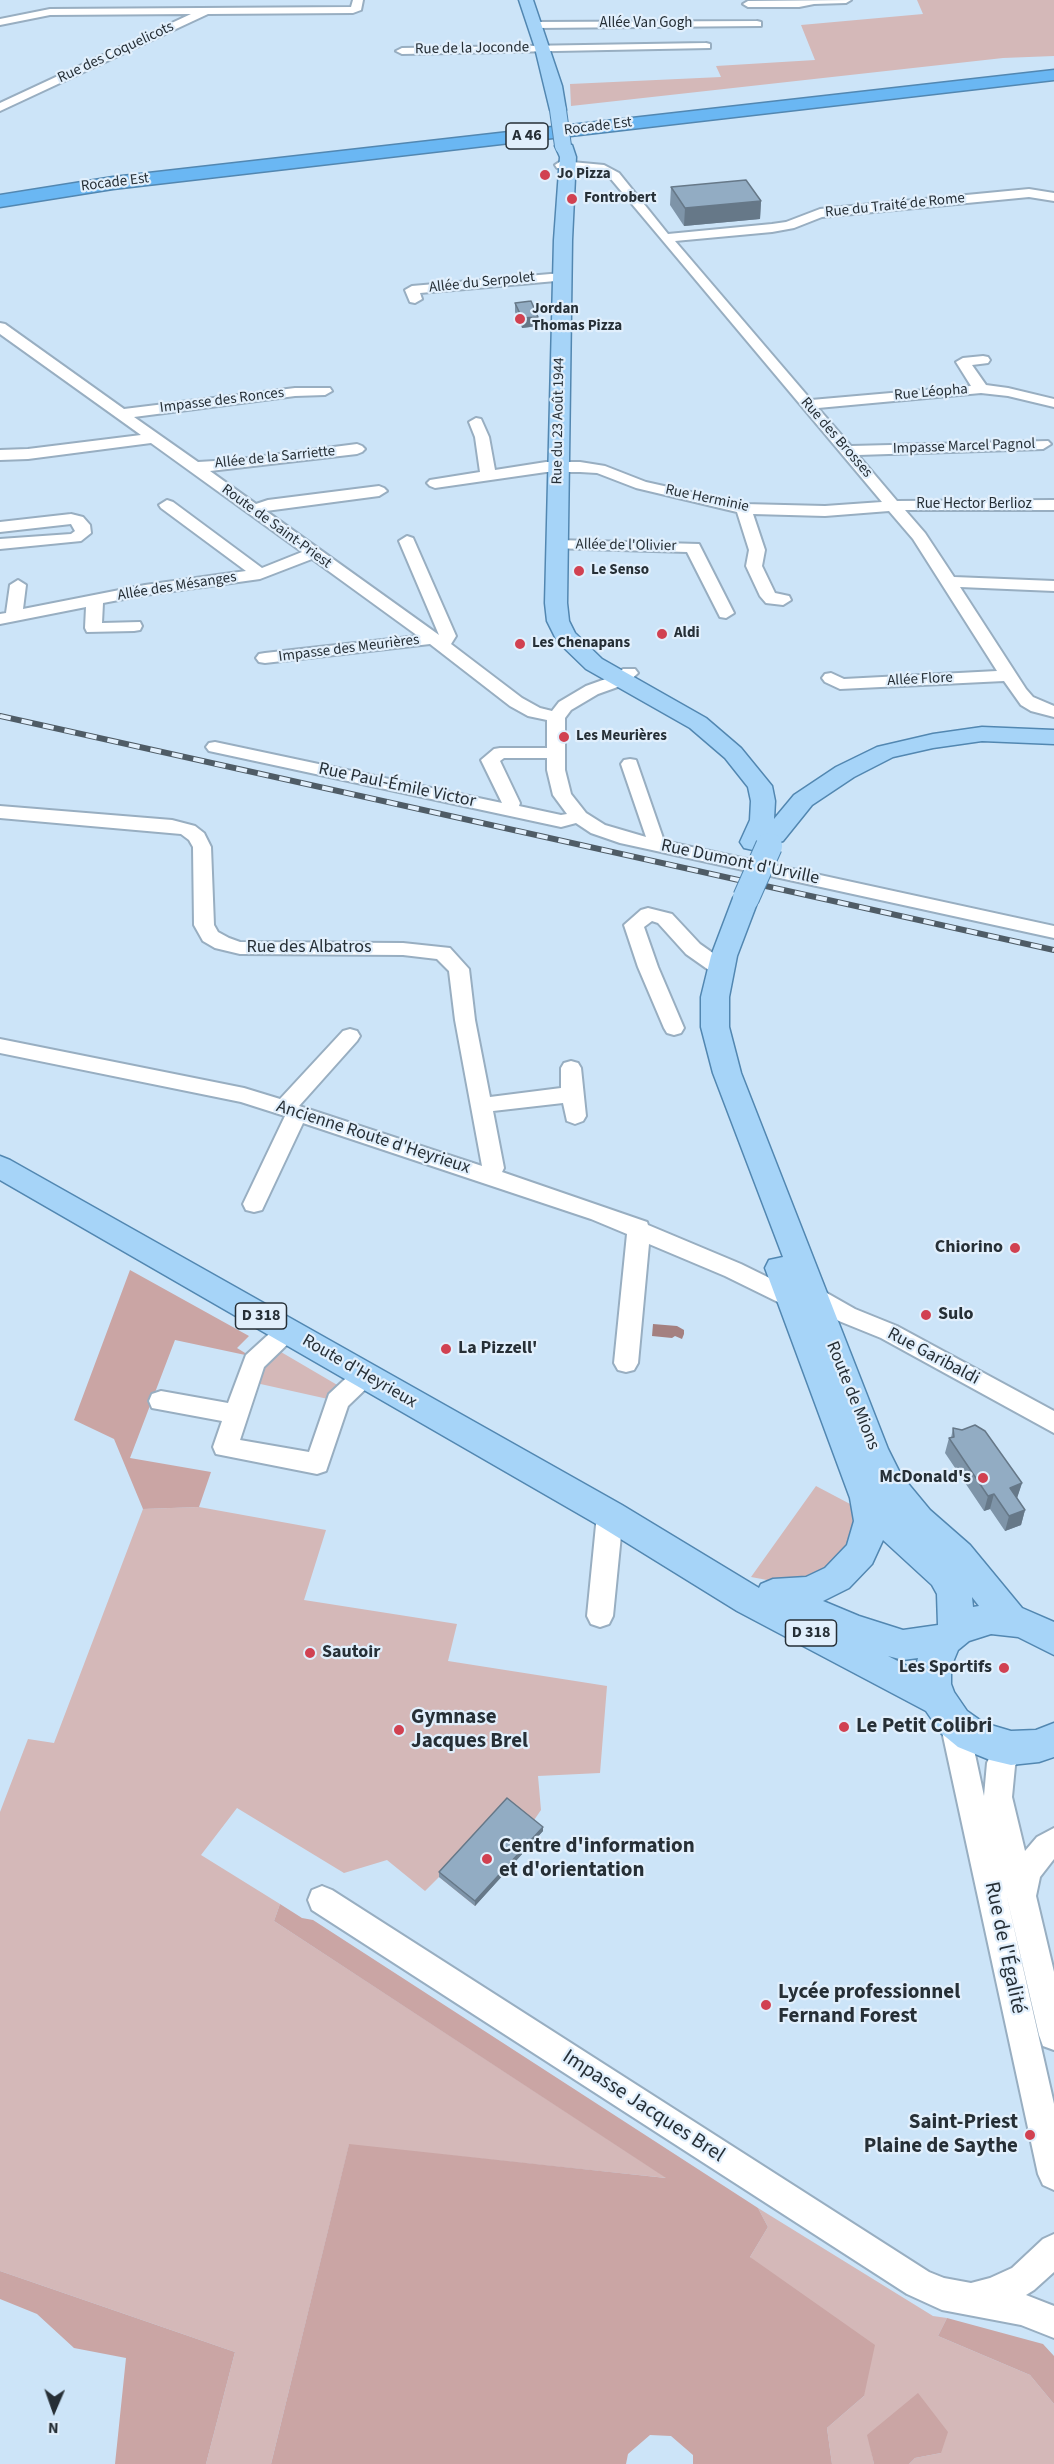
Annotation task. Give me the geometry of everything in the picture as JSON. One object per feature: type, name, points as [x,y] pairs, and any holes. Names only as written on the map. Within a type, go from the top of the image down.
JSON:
[{"type":"highway","name":"Rocade Est","points":[[0,194],[110,177],[1054,70]]},
{"type":"highway","name":"Rocade Est","points":[[0,201],[125,182],[1054,75]]},
{"type":"main road","name":"Rue du 23 Août 1944","points":[[526,0],[554,86],[562,146],[566,148],[559,208],[563,240],[556,603],[558,621],[565,636],[594,664],[678,698],[704,718],[754,768],[774,797],[777,807],[765,841]]},
{"type":"main road","points":[[765,841],[802,800],[845,772],[885,752],[933,741],[982,734],[1054,736]]},
{"type":"main road","name":"Route de Mions","points":[[765,841],[738,897],[697,995],[697,1029],[710,1077],[796,1282],[889,1484],[918,1520],[958,1555],[1011,1620]]},
{"type":"main road","name":"Route d'Heyrieux","points":[[0,1167],[610,1515],[749,1600],[947,1711],[971,1735],[990,1744],[1040,1747]]},
{"type":"main road","name":"Route de Mions","points":[[769,1594],[810,1591],[837,1578],[860,1554],[871,1521],[867,1498],[850,1458],[796,1282]]},
{"type":"main road","name":"Route de Mions","points":[[867,1498],[902,1538],[944,1575],[954,1593],[957,1605],[951,1634]]},
{"type":"main road","name":"Route d'Heyrieux","points":[[687,1560],[852,1629],[903,1646],[951,1634],[973,1622],[992,1618],[1011,1620]]},
{"type":"main road","points":[[1011,1620],[1029,1625],[1054,1640]]},
{"type":"main road","points":[[947,1711],[933,1684],[933,1667],[937,1652],[951,1634]]},
{"type":"street","name":"Rue des Coquelicots","points":[[0,107],[233,0]]},
{"type":"street","points":[[0,22],[50,12],[89,17],[211,9],[353,10],[357,8],[358,0]]},
{"type":"street","points":[[748,4],[803,4],[810,1],[846,0]]},
{"type":"street","points":[[0,14],[29,16]]},
{"type":"street","name":"Allée Van Gogh","points":[[535,25],[757,24]]},
{"type":"street","name":"Rue de la Joconde","points":[[402,51],[706,46]]},
{"type":"street","name":"Rue des Brosses","points":[[564,169],[598,174],[618,181],[894,505],[919,536],[1019,692],[1027,701],[1045,710]]},
{"type":"street","name":"Rue du Traité de Rome","points":[[665,238],[772,228],[820,213],[1023,193],[1041,193],[1054,197]]},
{"type":"street","name":"Allée du Serpolet","points":[[415,299],[412,291],[562,277]]},
{"type":"street","name":"Route de Saint-Priest","points":[[2,331],[438,642],[516,702],[534,712],[556,717]]},
{"type":"street","points":[[981,389],[963,362],[983,360]]},
{"type":"street","name":"Rue Léopha","points":[[807,405],[981,389],[1008,392],[1054,403]]},
{"type":"street","name":"Impasse des Ronces","points":[[120,414],[294,392],[325,392]]},
{"type":"street","points":[[476,422],[482,437],[488,475]]},
{"type":"street","points":[[0,454],[28,454],[153,438]]},
{"type":"street","name":"Impasse Marcel Pagnol","points":[[848,451],[1043,444]]},
{"type":"street","name":"Allée de la Sarriette","points":[[194,467],[232,465],[357,449]]},
{"type":"street","name":"Rue Herminie","points":[[435,483],[558,466],[600,469],[641,485],[744,509],[825,511],[894,505]]},
{"type":"street","points":[[253,510],[268,505],[379,491]]},
{"type":"street","name":"Rue Hector Berlioz","points":[[894,505],[1054,504]]},
{"type":"street","name":"Allée des Mésanges","points":[[168,505],[260,574]]},
{"type":"street","points":[[744,509],[757,549],[754,566],[768,596],[772,599],[783,600]]},
{"type":"street","points":[[0,527],[71,519],[77,520],[82,525],[83,533],[75,538],[0,544]]},
{"type":"street","points":[[407,541],[448,636],[438,642]]},
{"type":"street","name":"Allée de l'Olivier","points":[[557,545],[693,547],[726,613]]},
{"type":"street","name":"Allée des Mésanges","points":[[18,585],[7,618],[145,590],[260,574],[314,554]]},
{"type":"street","points":[[949,582],[1054,586]]},
{"type":"street","name":"Allée des Mésanges","points":[[95,601],[93,628],[134,626]]},
{"type":"street","name":"Impasse des Meurières","points":[[265,658],[438,642]]},
{"type":"street","points":[[556,717],[565,706],[618,673]]},
{"type":"street","name":"Allée Flore","points":[[831,678],[840,684],[1010,676]]},
{"type":"street","name":"Rue Dumont d'Urville","points":[[556,717],[555,753],[558,782],[562,795],[579,817],[598,829],[654,844],[1054,932]]},
{"type":"street","name":"Rue Paul-Émile Victor","points":[[215,747],[561,821],[579,817]]},
{"type":"street","points":[[508,810],[511,803],[490,760],[500,753],[555,753]]},
{"type":"street","points":[[630,764],[655,837],[654,844]]},
{"type":"street","name":"Rue des Albatros","points":[[0,812],[188,830],[197,837],[202,847],[204,925],[210,936],[222,943],[240,948],[403,949],[443,953],[459,969],[465,1020],[493,1168],[489,1176]]},
{"type":"street","points":[[674,1028],[648,967],[634,925],[648,914],[665,918],[712,963]]},
{"type":"street","points":[[254,1204],[290,1111],[350,1035]]},
{"type":"street","name":"Ancienne Route d'Heyrieux","points":[[0,1046],[212,1088],[290,1111],[639,1228],[733,1270],[796,1282]]},
{"type":"street","points":[[571,1068],[575,1116]]},
{"type":"street","points":[[482,1105],[572,1094]]},
{"type":"street","points":[[626,1363],[639,1228]]},
{"type":"street","name":"Ancienne Route d'Heyrieux","points":[[733,1270],[796,1282]]},
{"type":"street","name":"Rue Garibaldi","points":[[796,1282],[846,1315],[889,1332],[1054,1424]]},
{"type":"street","points":[[287,1331],[254,1362],[225,1447],[317,1464],[339,1401],[365,1375]]},
{"type":"street","points":[[161,1401],[236,1414]]},
{"type":"street","points":[[600,1616],[610,1515]]},
{"type":"street","name":"Rue de l'Égalité","points":[[947,1711],[1054,2174]]},
{"type":"street","name":"Rue de l'Égalité","points":[[1040,1747],[1001,1764],[998,1797],[1054,2035]]},
{"type":"street","name":"Rue de l'Égalité","points":[[1022,1899],[1027,1871],[1047,1846],[1054,1841]]},
{"type":"street","name":"Impasse Jacques Brel","points":[[322,1900],[918,2283],[942,2294],[1021,2309],[1054,2322]]},
{"type":"street","points":[[971,2300],[1023,2279],[1054,2250]]},
{"type":"shaded area","points":[[917,0],[1054,0],[1054,56],[1003,58],[571,106],[570,84],[721,77],[716,66],[815,60],[801,25],[923,14]]},
{"type":"shaded area","points":[[130,1270],[249,1336],[237,1348],[250,1356],[175,1340],[130,1458],[211,1472],[199,1507],[143,1509],[114,1439],[74,1420]]},
{"type":"shaded area","points":[[653,1324],[677,1326],[684,1330],[682,1339],[675,1336],[672,1338],[652,1336]]},
{"type":"shaded area","points":[[281,1352],[339,1386],[328,1399],[256,1383],[260,1372]]},
{"type":"shaded area","points":[[816,1486],[852,1505],[857,1519],[850,1547],[820,1575],[778,1582],[751,1577]]},
{"type":"shaded area","points":[[199,1507],[326,1530],[304,1600],[457,1624],[448,1661],[607,1686],[600,1773],[538,1776],[541,1810],[475,1906],[439,1877],[425,1891],[387,1860],[344,1873],[237,1808],[201,1855],[280,1904],[274,1921],[667,2178],[349,2145],[271,2464],[206,2464],[235,2352],[0,2271],[0,1812],[28,1739],[54,1743],[143,1509]]},
{"type":"shaded area","points":[[280,1904],[302,1918],[313,1920],[758,2208],[768,2227],[750,2257],[875,2345],[864,2396],[827,2428],[832,2464],[693,2464],[693,2455],[671,2436],[650,2435],[628,2454],[626,2464],[271,2464],[349,2144],[666,2178],[274,1921]]},
{"type":"shaded area","points":[[758,2208],[933,2316],[947,2318],[938,2336],[1030,2375],[1054,2404],[1054,2464],[909,2464],[915,2458],[941,2453],[868,2435],[874,2464],[832,2464],[827,2428],[864,2396],[750,2257],[768,2227]]},
{"type":"shaded area","points":[[0,2271],[235,2352],[206,2464],[115,2464],[126,2358],[74,2348],[37,2314],[0,2299]]},
{"type":"shaded area","points":[[947,2318],[1043,2344],[1054,2356],[1054,2404],[1030,2375],[938,2336]]},
{"type":"shaded area","points":[[918,2393],[948,2432],[941,2453],[915,2458],[909,2464],[874,2464],[867,2435]]},
{"type":"building","points":[[746,180],[761,201],[685,208],[671,187]]},
{"type":"building","points":[[531,301],[538,317],[522,318],[515,303]]},
{"type":"building","points":[[975,1425],[985,1431],[1022,1483],[1010,1488],[1025,1510],[1009,1516],[994,1494],[988,1496],[949,1438],[954,1437],[953,1428],[962,1430]]},
{"type":"building","name":"Centre d'information et d'orientation","points":[[507,1798],[543,1827],[475,1901],[439,1872]]},
{"type":"railway","points":[[0,716],[1054,950]]},
{"type":"place","name":"Jo Pizza","points":[[545,175]]},
{"type":"place","name":"Fontrobert","points":[[572,199]]},
{"type":"place","name":"Jordan Thomas Pizza","points":[[520,319]]},
{"type":"place","name":"Le Senso","points":[[579,571]]},
{"type":"place","name":"Aldi","points":[[662,634]]},
{"type":"place","name":"Les Chenapans","points":[[520,644]]},
{"type":"place","name":"Les Meurières","points":[[564,737]]},
{"type":"place","name":"Chiorino","points":[[1015,1248]]},
{"type":"place","name":"Sulo","points":[[926,1315]]},
{"type":"place","name":"La Pizzell'","points":[[446,1349]]},
{"type":"place","name":"McDonald's","points":[[983,1478]]},
{"type":"place","name":"Sautoir","points":[[310,1653]]},
{"type":"place","name":"Les Sportifs","points":[[1004,1668]]},
{"type":"place","name":"Le Petit Colibri","points":[[844,1727]]},
{"type":"place","name":"Gymnase Jacques Brel","points":[[399,1730]]},
{"type":"place","name":"Centre d'information et d'orientation","points":[[487,1859]]},
{"type":"place","name":"Lycée professionnel Fernand Forest","points":[[766,2005]]},
{"type":"place","name":"Saint-Priest Plaine de Saythe","points":[[1030,2135]]}]
